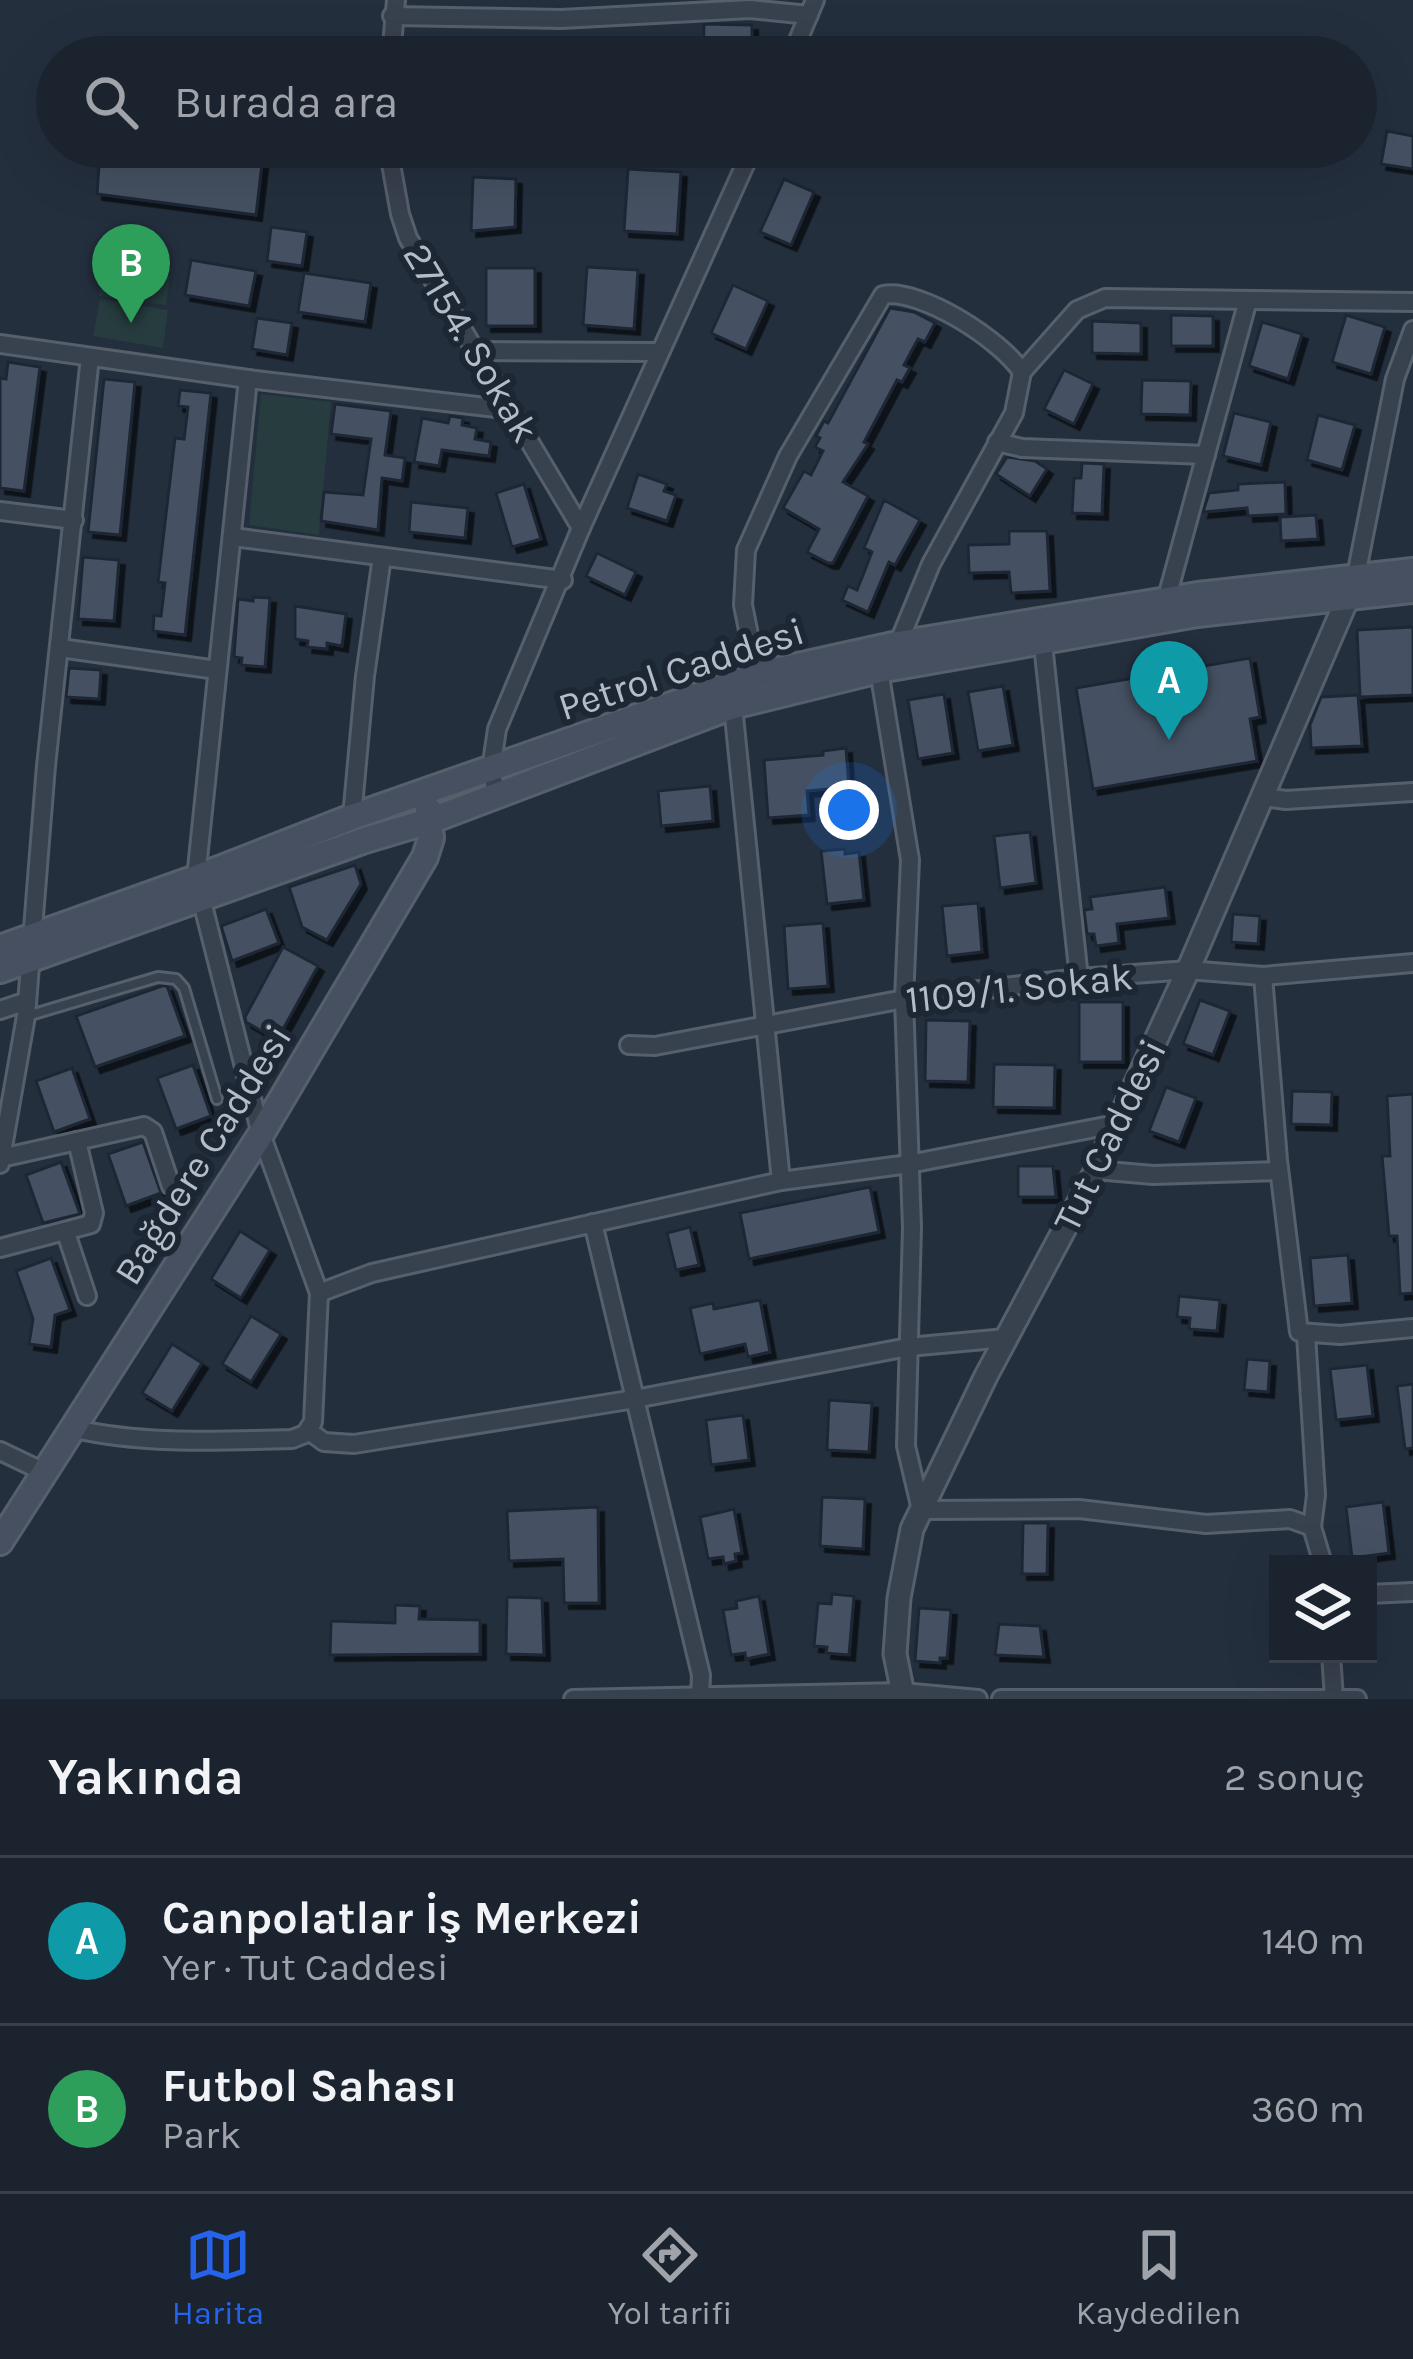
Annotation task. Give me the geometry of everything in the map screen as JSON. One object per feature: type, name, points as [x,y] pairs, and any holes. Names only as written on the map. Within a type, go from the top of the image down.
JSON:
[{"type":"main road","name":"Petrol Caddesi","points":[[0,948],[32,948],[197,889],[352,817],[757,675],[898,644],[1042,632],[1166,601],[1354,585],[1413,571]]},
{"type":"main road","points":[[197,889],[432,820],[733,706],[879,670],[1042,632],[1197,614],[1354,585],[1413,590]]},
{"type":"main road","points":[[424,793],[432,820]]},
{"type":"main road","name":"Bağdere Caddesi","points":[[0,1542],[261,1134],[424,857],[432,820]]},
{"type":"main road","points":[[0,970],[32,948]]},
{"type":"street","points":[[394,8],[561,19],[812,8],[800,36]]},
{"type":"street","name":"27154. Sokak","points":[[392,168],[409,238],[581,528]]},
{"type":"street","points":[[497,796],[490,770],[497,730],[581,528],[743,168]]},
{"type":"street","points":[[757,675],[743,604],[746,550],[788,456],[883,295],[900,292],[983,332],[1022,372]]},
{"type":"street","points":[[1166,601],[1248,300]]},
{"type":"street","points":[[898,644],[931,564],[1015,413],[1022,372],[1077,310],[1094,301],[1413,302]]},
{"type":"street","points":[[1354,585],[1395,379],[1413,330]]},
{"type":"street","points":[[0,344],[512,410]]},
{"type":"street","points":[[476,351],[660,352]]},
{"type":"street","points":[[91,357],[26,1009],[0,1161],[148,1127],[171,1186]]},
{"type":"street","points":[[71,1428],[106,1436],[197,1441],[292,1439],[309,1431],[313,1422],[319,1294],[261,1134],[197,889],[248,379]]},
{"type":"street","points":[[997,442],[1022,448],[1206,455]]},
{"type":"street","points":[[0,511],[74,520]]},
{"type":"street","points":[[232,537],[562,580]]},
{"type":"street","points":[[352,817],[382,557]]},
{"type":"street","name":"Tut Caddesi","points":[[903,1695],[895,1654],[898,1598],[912,1529],[1096,1170],[1354,585]]},
{"type":"street","points":[[1042,632],[1079,978]]},
{"type":"street","points":[[60,648],[217,670]]},
{"type":"street","points":[[879,670],[910,860],[904,999],[912,1228],[906,1446],[921,1510],[1079,1510],[1206,1524],[1290,1520],[1312,1527]]},
{"type":"street","points":[[733,706],[781,1181]]},
{"type":"street","points":[[1264,796],[1286,800],[1413,792]]},
{"type":"street","name":"1109/1. Sokak","points":[[629,1046],[655,1046],[904,999],[1079,978],[1188,970],[1263,976],[1413,963]]},
{"type":"street","points":[[1263,976],[1295,1322],[1306,1335],[1413,1328]]},
{"type":"street","points":[[0,1010],[26,1009]]},
{"type":"street","points":[[319,1294],[372,1273],[781,1181],[909,1163],[1116,1124]]},
{"type":"street","points":[[0,1248],[88,1227],[93,1217],[77,1141]]},
{"type":"street","points":[[1096,1170],[1154,1175],[1280,1171]]},
{"type":"street","points":[[593,1223],[701,1675],[701,1697]]},
{"type":"street","points":[[66,1234],[87,1296]]},
{"type":"street","points":[[1306,1335],[1316,1495],[1312,1527],[1320,1555]]},
{"type":"street","points":[[309,1431],[324,1442],[354,1444],[635,1399],[908,1347],[1006,1338]]},
{"type":"street","points":[[0,1451],[44,1472]]},
{"type":"street","points":[[1377,1594],[1413,1592]]},
{"type":"street","points":[[1332,1663],[1334,1698]]},
{"type":"street","points":[[573,1699],[903,1695],[978,1699]]},
{"type":"street","points":[[1001,1699],[1357,1699]]},
{"type":"lane","points":[[26,1009],[158,977],[176,979],[184,988],[217,1099]]},
{"type":"green space","points":[[104,263],[170,275],[166,305],[99,296]]},
{"type":"green space","points":[[100,299],[168,310],[163,348],[93,336]]},
{"type":"green space","points":[[261,394],[331,402],[319,535],[249,525]]},
{"type":"building","points":[[704,24],[752,25],[752,36],[704,36]]},
{"type":"building","points":[[1387,131],[1413,136],[1413,169],[1381,164]]},
{"type":"building","points":[[99,168],[262,168],[256,215],[97,194]]},
{"type":"building","points":[[628,169],[681,172],[677,234],[624,231]]},
{"type":"building","points":[[473,177],[516,179],[515,227],[471,231]]},
{"type":"building","points":[[784,179],[814,192],[791,245],[760,232]]},
{"type":"building","points":[[271,227],[307,232],[302,266],[267,261]]},
{"type":"building","points":[[191,260],[256,271],[249,306],[185,295]]},
{"type":"building","points":[[587,267],[638,270],[634,329],[583,325]]},
{"type":"building","points":[[486,268],[535,268],[535,326],[486,326]]},
{"type":"building","points":[[304,273],[371,283],[365,322],[298,312]]},
{"type":"building","points":[[733,285],[768,301],[746,349],[711,333]]},
{"type":"building","points":[[890,308],[914,312],[935,323],[925,342],[918,339],[904,365],[910,368],[902,382],[897,380],[864,442],[868,444],[843,482],[868,496],[833,563],[828,563],[807,552],[819,529],[783,508],[804,471],[811,475],[823,451],[815,447],[820,438],[816,436],[824,421],[828,423]]},
{"type":"building","points":[[1171,315],[1213,316],[1213,346],[1171,346]]},
{"type":"building","points":[[1346,315],[1385,327],[1371,374],[1332,362]]},
{"type":"building","points":[[257,318],[292,323],[287,355],[252,349]]},
{"type":"building","points":[[1092,321],[1141,323],[1141,354],[1092,353]]},
{"type":"building","points":[[1262,322],[1302,334],[1288,379],[1249,366]]},
{"type":"building","points":[[8,362],[40,367],[24,491],[0,488],[0,378],[6,379]]},
{"type":"building","points":[[1064,370],[1093,384],[1074,424],[1044,409]]},
{"type":"building","points":[[104,379],[135,382],[120,535],[88,532]]},
{"type":"building","points":[[1142,380],[1191,381],[1190,415],[1141,414]]},
{"type":"building","points":[[180,390],[211,393],[185,635],[153,631],[154,615],[161,616],[165,583],[158,582],[175,438],[184,439],[188,407],[178,406]]},
{"type":"building","points":[[335,404],[391,411],[385,455],[405,458],[402,481],[382,478],[378,530],[321,521],[324,492],[363,495],[371,439],[331,434]]},
{"type":"building","points":[[1234,413],[1271,422],[1261,465],[1223,456]]},
{"type":"building","points":[[1318,415],[1355,425],[1342,470],[1307,460]]},
{"type":"building","points":[[450,416],[477,428],[475,439],[491,442],[489,456],[442,450],[439,466],[414,462],[422,418],[448,423]]},
{"type":"building","points":[[1007,457],[1035,461],[1047,469],[1030,496],[996,474]]},
{"type":"building","points":[[1082,463],[1104,464],[1102,514],[1072,513],[1074,478],[1081,478]]},
{"type":"building","points":[[638,474],[667,484],[664,491],[676,495],[667,521],[627,508]]},
{"type":"building","points":[[1285,482],[1286,514],[1248,516],[1247,508],[1203,512],[1209,493],[1238,490],[1238,484]]},
{"type":"building","points":[[524,484],[541,539],[512,547],[496,493]]},
{"type":"building","points":[[884,500],[920,520],[895,565],[889,562],[868,612],[842,600],[848,586],[857,590],[872,552],[864,548]]},
{"type":"building","points":[[411,502],[468,508],[465,538],[409,532]]},
{"type":"building","points":[[1316,515],[1318,539],[1281,541],[1280,517]]},
{"type":"building","points":[[1009,531],[1047,531],[1050,591],[1011,593],[1009,572],[969,573],[968,545],[1009,544]]},
{"type":"building","points":[[597,553],[636,572],[625,595],[586,576]]},
{"type":"building","points":[[83,557],[119,560],[114,621],[78,619]]},
{"type":"building","points":[[253,597],[270,598],[265,667],[241,665],[242,658],[234,657],[238,599],[253,601]]},
{"type":"building","points":[[295,606],[346,614],[342,646],[307,647],[308,641],[295,639]]},
{"type":"building","points":[[1413,627],[1413,695],[1360,697],[1357,630]]},
{"type":"building","points":[[1250,658],[1260,717],[1250,719],[1257,761],[1093,789],[1076,688]]},
{"type":"building","points":[[69,668],[101,670],[99,699],[66,697]]},
{"type":"building","points":[[1003,686],[1013,745],[978,751],[968,692]]},
{"type":"building","points":[[944,694],[953,753],[918,759],[908,700]]},
{"type":"building","points":[[1358,695],[1362,746],[1311,748],[1310,725],[1321,697]]},
{"type":"building","points":[[846,748],[849,787],[807,791],[809,815],[768,818],[764,760]]},
{"type":"building","points":[[710,786],[713,821],[661,826],[658,791]]},
{"type":"building","points":[[1030,832],[1036,883],[1000,888],[994,836]]},
{"type":"building","points":[[845,849],[845,854],[859,852],[864,900],[827,904],[821,851]]},
{"type":"building","points":[[355,865],[361,884],[327,940],[302,927],[289,887]]},
{"type":"building","points":[[1165,887],[1169,918],[1117,924],[1119,943],[1096,946],[1094,934],[1087,934],[1084,910],[1092,909],[1090,897]]},
{"type":"building","points":[[978,903],[982,952],[947,956],[942,906]]},
{"type":"building","points":[[266,909],[279,943],[232,961],[221,926]]},
{"type":"building","points":[[1233,914],[1260,916],[1258,944],[1231,942]]},
{"type":"building","points":[[823,923],[828,986],[788,989],[784,926]]},
{"type":"building","points":[[283,947],[318,966],[277,1040],[245,1017]]},
{"type":"building","points":[[167,986],[185,1036],[95,1067],[76,1016]]},
{"type":"building","points":[[1200,1000],[1230,1011],[1213,1055],[1183,1044]]},
{"type":"building","points":[[1079,1002],[1123,1002],[1123,1062],[1079,1062]]},
{"type":"building","points":[[926,1020],[970,1021],[968,1082],[925,1081]]},
{"type":"building","points":[[994,1064],[1055,1065],[1054,1108],[993,1107]]},
{"type":"building","points":[[193,1065],[211,1116],[176,1129],[157,1078]]},
{"type":"building","points":[[72,1068],[90,1119],[54,1132],[36,1081]]},
{"type":"building","points":[[1166,1087],[1196,1098],[1179,1142],[1149,1131]]},
{"type":"building","points":[[1292,1091],[1332,1092],[1331,1125],[1291,1124]]},
{"type":"building","points":[[1413,1094],[1413,1293],[1400,1294],[1397,1236],[1389,1236],[1382,1156],[1390,1156],[1387,1096]]},
{"type":"building","points":[[143,1142],[161,1193],[126,1206],[108,1154]]},
{"type":"building","points":[[61,1162],[80,1214],[43,1223],[26,1175]]},
{"type":"building","points":[[1018,1166],[1053,1166],[1056,1197],[1018,1197]]},
{"type":"building","points":[[870,1187],[879,1232],[749,1259],[740,1213]]},
{"type":"building","points":[[690,1227],[699,1265],[676,1270],[667,1233]]},
{"type":"building","points":[[240,1231],[270,1250],[241,1298],[211,1279]]},
{"type":"building","points":[[1348,1255],[1352,1303],[1314,1306],[1310,1258]]},
{"type":"building","points":[[51,1258],[70,1310],[55,1315],[51,1347],[29,1344],[33,1319],[16,1271]]},
{"type":"building","points":[[1179,1296],[1220,1300],[1217,1331],[1189,1329],[1190,1318],[1177,1317]]},
{"type":"building","points":[[760,1300],[770,1352],[748,1357],[745,1344],[700,1354],[690,1308],[713,1303],[714,1309]]},
{"type":"building","points":[[251,1316],[281,1334],[251,1382],[222,1364]]},
{"type":"building","points":[[172,1344],[202,1363],[172,1411],[142,1393]]},
{"type":"building","points":[[1247,1359],[1270,1361],[1268,1392],[1244,1390]]},
{"type":"building","points":[[1367,1365],[1373,1416],[1336,1420],[1330,1369]]},
{"type":"building","points":[[1413,1384],[1413,1448],[1405,1449],[1397,1386]]},
{"type":"building","points":[[829,1400],[872,1403],[869,1452],[827,1450]]},
{"type":"building","points":[[743,1415],[749,1460],[711,1465],[706,1420]]},
{"type":"building","points":[[822,1497],[865,1499],[863,1549],[820,1546]]},
{"type":"building","points":[[1383,1502],[1389,1553],[1352,1555],[1346,1507]]},
{"type":"building","points":[[598,1507],[599,1603],[564,1603],[563,1559],[509,1561],[507,1511]]},
{"type":"building","points":[[734,1509],[742,1553],[735,1554],[736,1561],[724,1564],[723,1557],[708,1559],[700,1517]]},
{"type":"building","points":[[1023,1523],[1048,1523],[1047,1574],[1022,1574]]},
{"type":"building","points":[[832,1594],[854,1596],[849,1655],[826,1653],[827,1647],[814,1646],[818,1603],[831,1604]]},
{"type":"building","points":[[759,1596],[769,1654],[746,1659],[745,1653],[731,1655],[723,1610],[737,1608],[736,1601]]},
{"type":"building","points":[[507,1597],[542,1598],[544,1655],[506,1654]]},
{"type":"building","points":[[395,1605],[420,1606],[419,1619],[480,1620],[480,1654],[330,1655],[331,1621],[395,1623]]},
{"type":"building","points":[[919,1608],[951,1610],[947,1658],[940,1658],[940,1663],[915,1661]]},
{"type":"building","points":[[999,1624],[1040,1626],[1044,1657],[995,1655]]},
{"type":"place","name":"Futbol Sahası","points":[[131,323]]},
{"type":"place","name":"Canpolatlar İş Merkezi","points":[[1169,740]]}]
